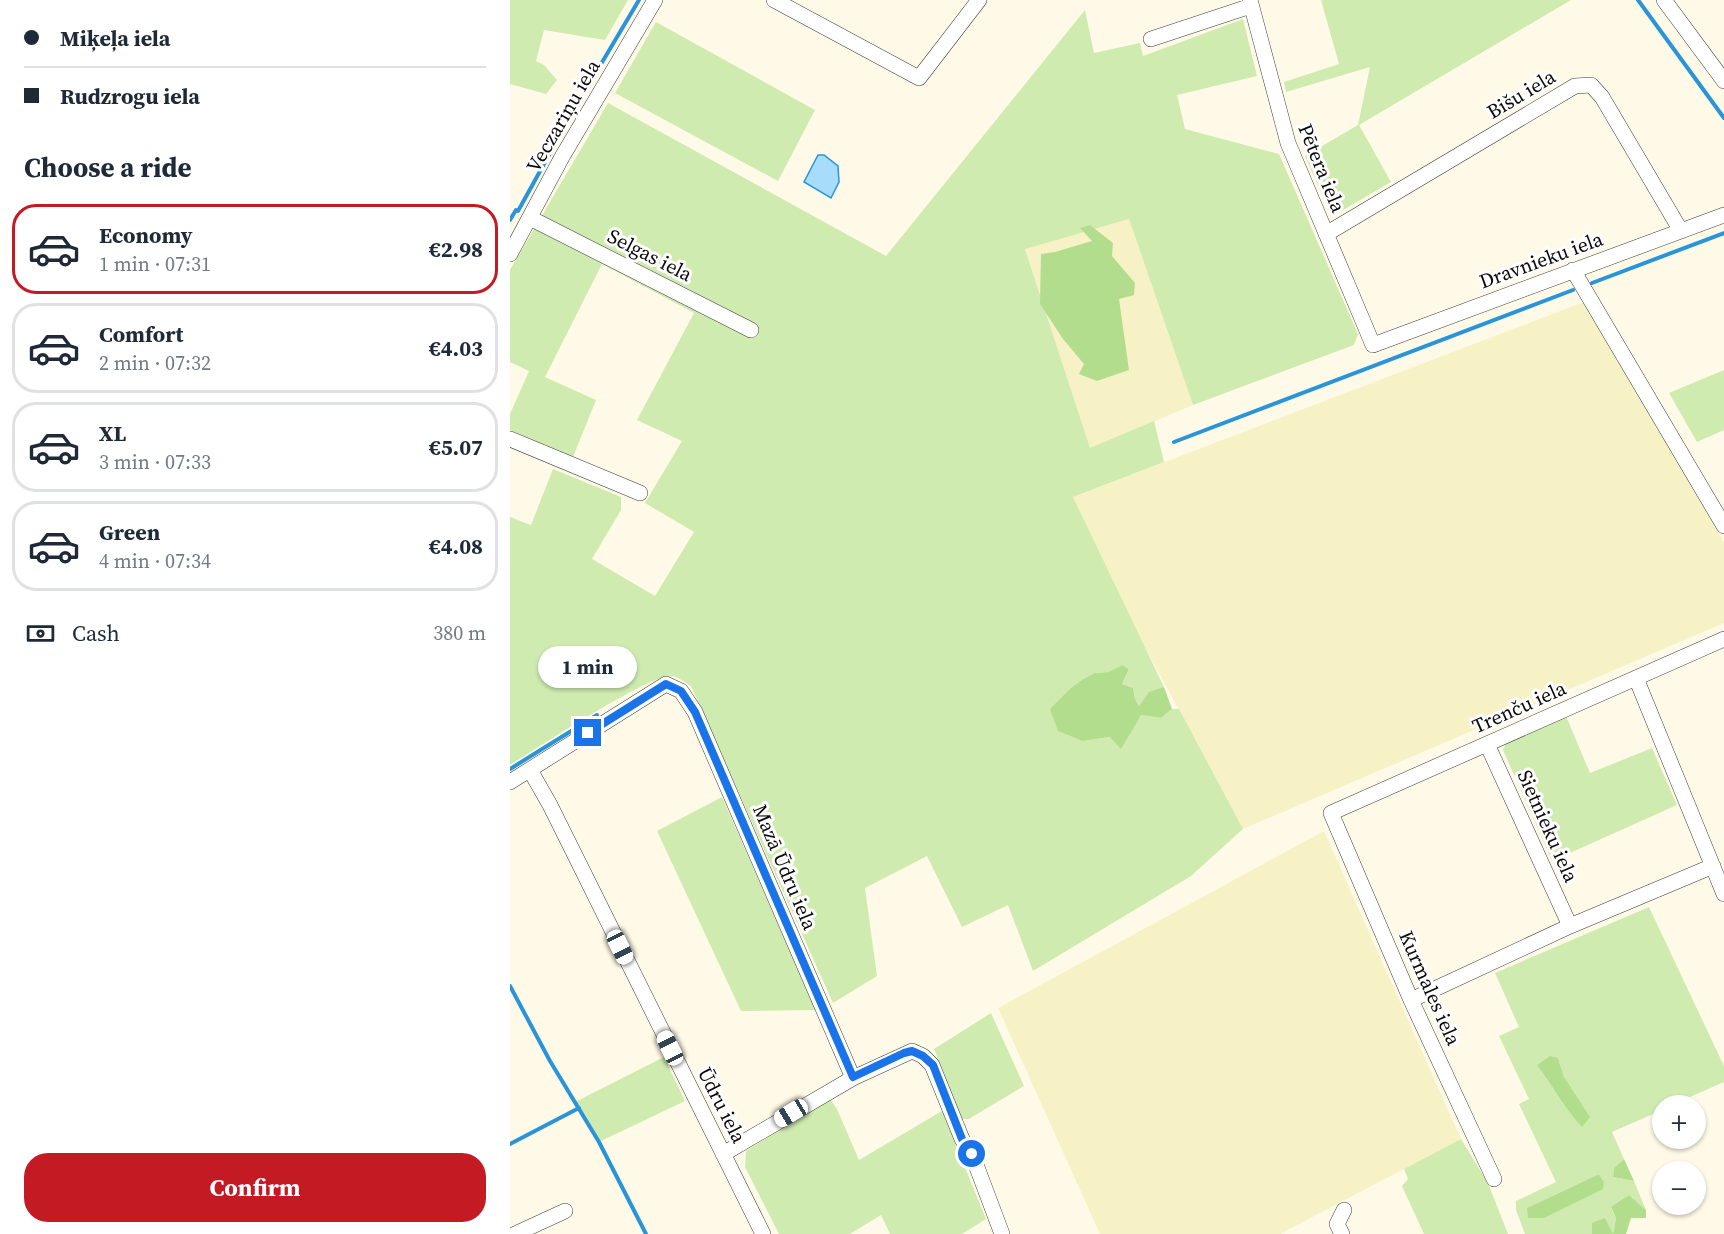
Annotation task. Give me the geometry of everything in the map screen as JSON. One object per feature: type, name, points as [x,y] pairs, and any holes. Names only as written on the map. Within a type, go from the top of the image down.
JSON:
[{"type":"street","name":"Veczariņu iela","points":[[510,254],[562,157],[655,0]]},
{"type":"street","points":[[774,0],[919,78],[979,0]]},
{"type":"street","points":[[1664,0],[1722,74]]},
{"type":"street","points":[[1151,39],[1250,3]]},
{"type":"street","name":"Pētera iela","points":[[1250,3],[1288,143],[1373,345]]},
{"type":"street","name":"Bišu iela","points":[[1326,234],[1575,86],[1591,85],[1602,97],[1681,231]]},
{"type":"street","name":"Dravnieku iela","points":[[1373,345],[1724,215]]},
{"type":"street","name":"Selgas iela","points":[[530,218],[751,330]]},
{"type":"street","points":[[1573,270],[1724,526]]},
{"type":"street","points":[[510,439],[640,493]]},
{"type":"street","name":"Trenču iela","points":[[1331,813],[1724,639]]},
{"type":"street","points":[[1636,678],[1724,894]]},
{"type":"street","name":"Mazā Ūdru iela","points":[[530,770],[666,684],[681,691],[695,712],[853,1077]]},
{"type":"street","name":"Sietnieku iela","points":[[1487,744],[1570,926]]},
{"type":"street","points":[[510,782],[530,770]]},
{"type":"street","name":"Ūdru iela","points":[[530,770],[550,805],[763,1234]]},
{"type":"street","name":"Kurmales iela","points":[[1331,813],[1411,1000],[1494,1179]]},
{"type":"street","points":[[1411,1000],[1570,926],[1713,866]]},
{"type":"street","points":[[723,1154],[853,1077],[912,1051],[923,1056],[933,1065],[962,1139],[972,1154],[1002,1234]]},
{"type":"street","points":[[1342,1234],[1337,1224],[1344,1210]]},
{"type":"street","points":[[515,1234],[565,1211]]},
{"type":"shaded area","points":[[1129,219],[1193,405],[1090,449],[1025,248]]},
{"type":"shaded area","points":[[1586,301],[1724,542],[1724,623],[1243,829],[1132,623],[1073,497]]},
{"type":"shaded area","points":[[1324,831],[1461,1139],[1280,1234],[1100,1234],[998,1008]]},
{"type":"green space","points":[[510,0],[628,0],[605,40],[544,30],[536,61],[544,65],[557,80],[546,94],[510,84]]},
{"type":"green space","points":[[1321,0],[1571,0],[1359,125],[1391,182],[1338,213],[1328,208],[1305,156],[1358,125],[1370,67],[1286,92],[1284,82],[1339,64]]},
{"type":"green space","points":[[1085,10],[1094,53],[1140,43],[1143,56],[1243,19],[1257,76],[1177,95],[1185,129],[1279,154],[1358,334],[1354,345],[1193,405],[1129,219],[1025,249],[1090,448],[1154,421],[1164,462],[1073,497],[1164,687],[1149,693],[1139,706],[1133,688],[1122,684],[1129,669],[1122,665],[1108,672],[1095,673],[1083,741],[1111,737],[1141,715],[1161,718],[1172,709],[1179,709],[1243,829],[1191,876],[1033,971],[1008,905],[962,927],[927,856],[865,888],[877,976],[833,1003],[691,686],[671,676],[640,687],[510,765],[510,517],[531,525],[553,469],[621,497],[621,510],[592,559],[655,596],[694,532],[645,503],[682,441],[637,420],[694,313],[602,264],[545,377],[596,400],[573,457],[510,430],[510,414],[529,371],[510,362],[510,270],[608,103],[886,256]]},
{"type":"green space","points":[[656,22],[815,110],[778,181],[615,93]]},
{"type":"green space","points":[[1090,225],[1113,243],[1112,256],[1135,283],[1134,295],[1119,299],[1129,370],[1097,381],[1079,374],[1084,364],[1063,339],[1040,304],[1041,254],[1092,241],[1080,228]]},
{"type":"green space","points":[[1724,370],[1724,430],[1697,442],[1669,393]]},
{"type":"green space","points":[[1122,665],[1129,669],[1122,684],[1133,688],[1139,706],[1149,692],[1164,687],[1172,709],[1161,718],[1141,715],[1121,749],[1110,737],[1083,741],[1058,731],[1050,709],[1082,680],[1095,673],[1108,672]]},
{"type":"green space","points":[[1566,716],[1590,773],[1652,748],[1677,805],[1552,861],[1503,750],[1506,743]]},
{"type":"green space","points":[[722,797],[816,1010],[741,1011],[657,831]]},
{"type":"green space","points":[[1649,907],[1724,1066],[1724,1082],[1695,1095],[1652,1095],[1652,1114],[1612,1132],[1624,1159],[1614,1168],[1613,1177],[1634,1181],[1646,1210],[1629,1195],[1611,1208],[1616,1218],[1613,1234],[1592,1223],[1592,1234],[1525,1234],[1516,1210],[1516,1201],[1556,1182],[1519,1104],[1529,1099],[1499,1036],[1519,1027],[1495,973]],"holes":[[[1558,1058],[1564,1077],[1549,1080],[1537,1065]],[[1599,1174],[1604,1182],[1527,1208]]]},
{"type":"green space","points":[[991,1013],[1024,1086],[969,1119],[962,1119],[934,1049]]},
{"type":"green space","points":[[1550,1056],[1558,1058],[1564,1077],[1590,1117],[1582,1127],[1537,1065]]},
{"type":"green space","points":[[664,1057],[685,1101],[599,1142],[575,1102]]},
{"type":"green space","points":[[830,1099],[837,1109],[859,1160],[942,1111],[986,1219],[962,1234],[890,1234],[881,1215],[850,1234],[779,1234],[745,1167],[746,1151]]},
{"type":"green space","points":[[1461,1139],[1488,1183],[1508,1234],[1424,1234],[1402,1186],[1408,1179],[1404,1169]]},
{"type":"green space","points":[[1624,1159],[1634,1181],[1613,1177],[1614,1168]]},
{"type":"green space","points":[[1599,1174],[1604,1182],[1603,1189],[1544,1218],[1528,1218],[1527,1208]]},
{"type":"green space","points":[[1629,1195],[1646,1210],[1646,1218],[1631,1218],[1626,1234],[1613,1234],[1616,1218],[1611,1207]]},
{"type":"green space","points":[[1605,1218],[1613,1234],[1592,1234],[1592,1223]]},
{"type":"water","points":[[818,155],[824,155],[838,166],[839,182],[831,198],[804,182]]},
{"type":"waterway","points":[[588,86],[639,0]]},
{"type":"waterway","points":[[1638,0],[1724,118]]},
{"type":"waterway","points":[[510,220],[516,210],[518,211],[580,99]]},
{"type":"waterway","points":[[1592,283],[1724,233]]},
{"type":"waterway","points":[[1174,442],[1573,290]]},
{"type":"waterway","points":[[510,769],[597,715]]},
{"type":"waterway","points":[[510,986],[550,1061],[599,1142],[646,1234]]},
{"type":"waterway","points":[[510,1144],[579,1108]]},
{"type":"route","points":[[588,733],[666,684],[681,691],[695,712],[853,1077],[904,1053],[912,1051],[923,1056],[933,1065],[962,1139],[972,1154]]}]
